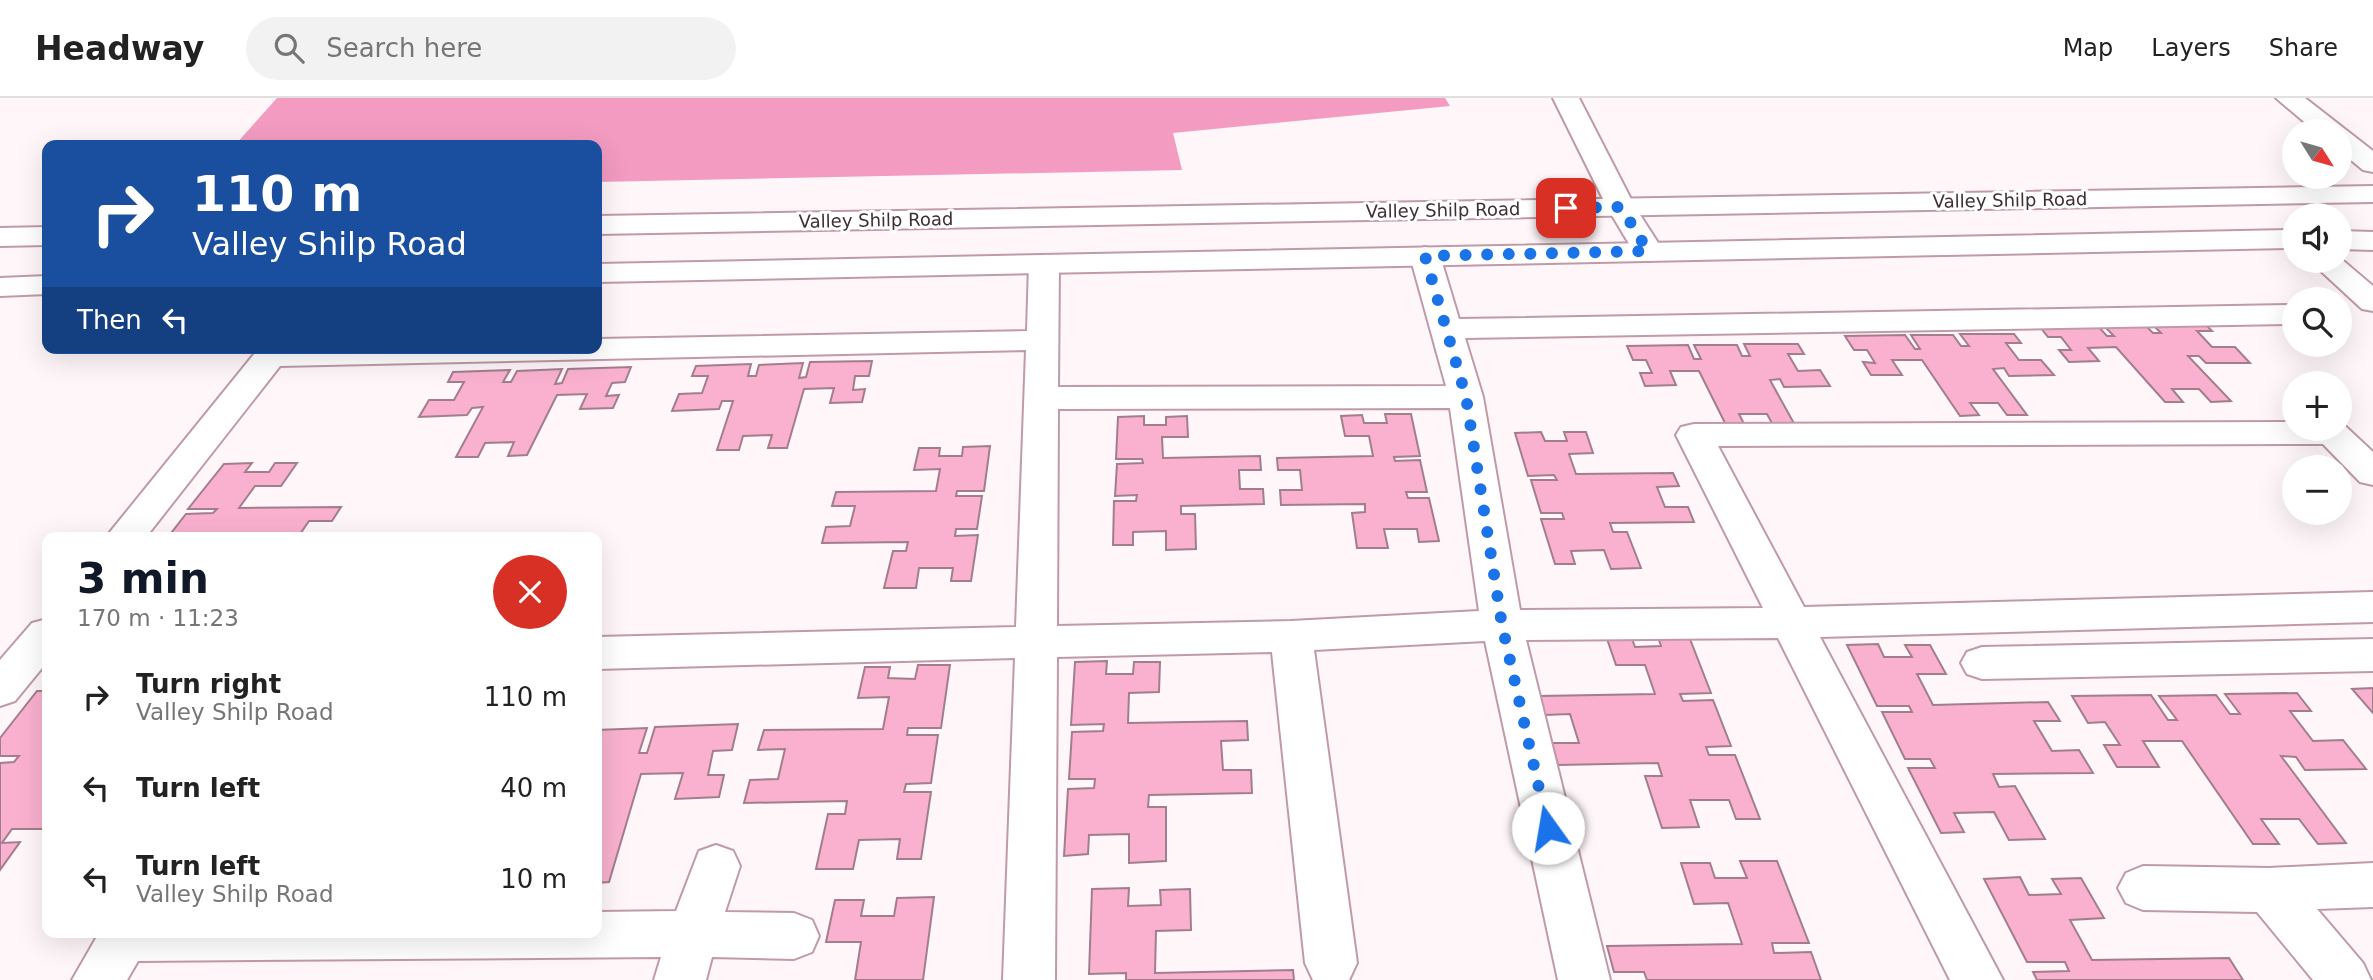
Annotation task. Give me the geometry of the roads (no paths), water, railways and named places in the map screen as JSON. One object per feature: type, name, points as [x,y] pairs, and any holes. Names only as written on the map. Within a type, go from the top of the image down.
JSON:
[{"type":"street","points":[[1566,98],[1621,207],[1648,251]]},
{"type":"street","points":[[2289,98],[2316,119]]},
{"type":"street","points":[[2352,147],[2373,164]]},
{"type":"street","name":"Valley Shilp Road","points":[[602,225],[2373,194]]},
{"type":"street","points":[[855,268],[870,220]]},
{"type":"street","points":[[0,237],[42,236]]},
{"type":"street","points":[[602,273],[2282,239]]},
{"type":"street","points":[[2352,240],[2373,241]]},
{"type":"street","points":[[1425,256],[1466,397],[1502,625],[1584,980]]},
{"type":"street","points":[[1029,980],[1044,264]]},
{"type":"street","points":[[2339,273],[2373,302]]},
{"type":"street","points":[[0,287],[42,285]]},
{"type":"street","points":[[2352,313],[2373,313]]},
{"type":"street","points":[[1446,329],[2282,314]]},
{"type":"street","points":[[602,347],[1042,340]]},
{"type":"street","points":[[129,532],[272,354]]},
{"type":"street","points":[[1041,398],[1466,397]]},
{"type":"street","points":[[1977,980],[1694,435],[2332,433],[2373,473]]},
{"type":"street","points":[[602,653],[1292,636],[1502,625],[1790,623],[2373,607]]},
{"type":"street","points":[[1292,636],[1331,963]]},
{"type":"street","points":[[22,675],[42,642]]},
{"type":"street","points":[[1982,663],[2373,655]]},
{"type":"street","points":[[686,957],[716,866]]},
{"type":"street","points":[[2143,888],[2269,890],[2373,885]]},
{"type":"street","points":[[2269,890],[2345,980]]},
{"type":"street","points":[[98,980],[124,938],[686,957],[794,936]]}]
